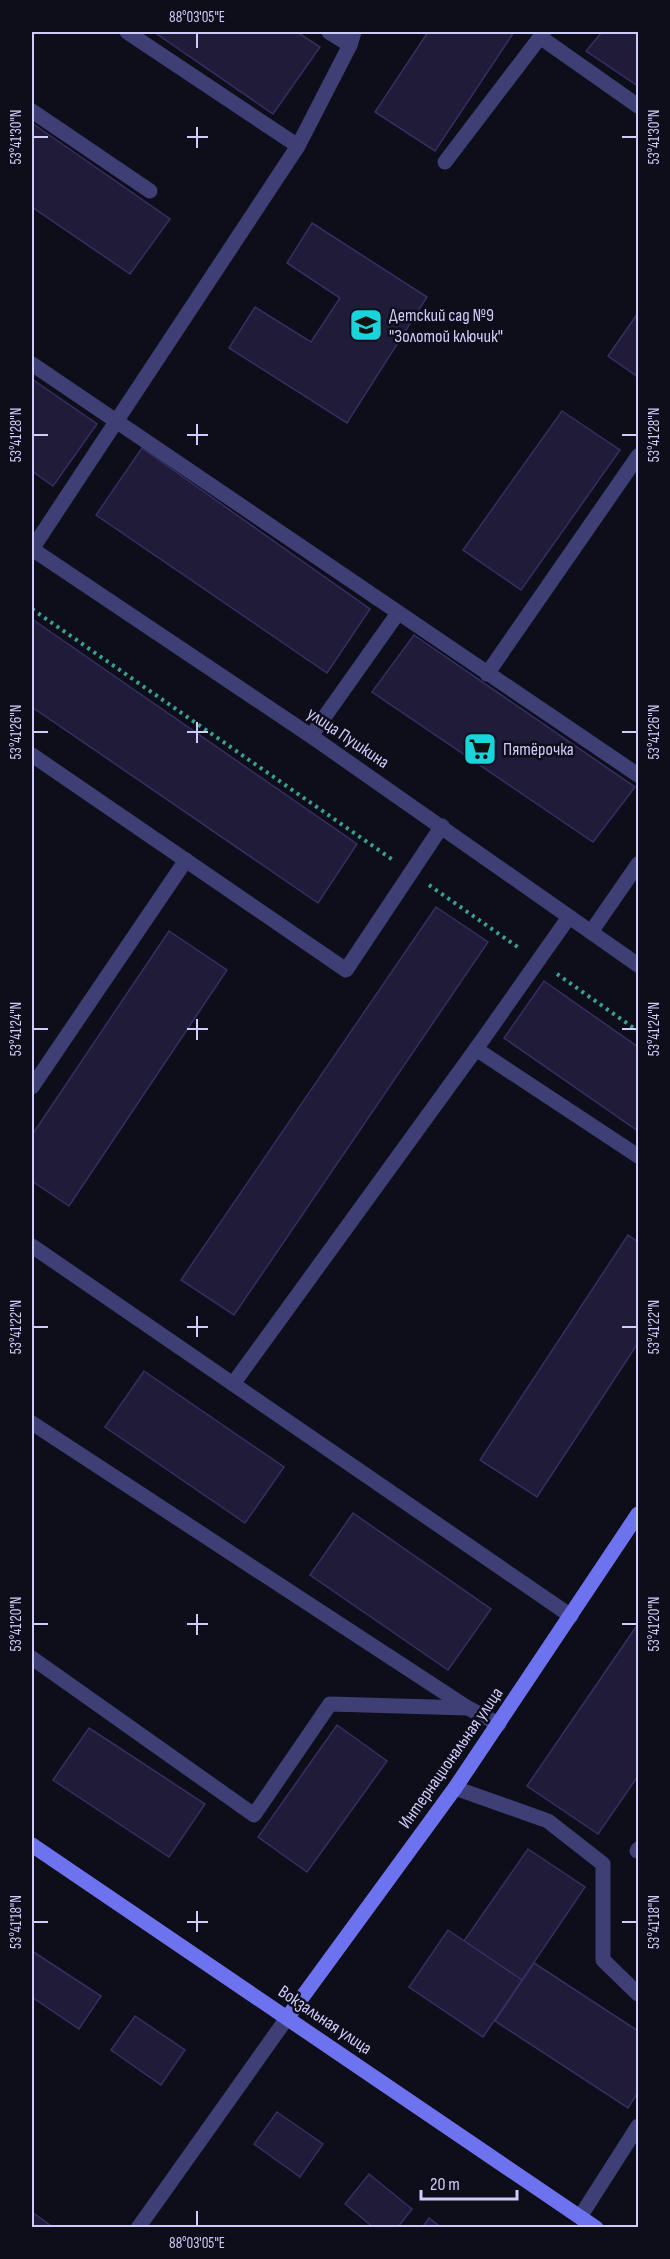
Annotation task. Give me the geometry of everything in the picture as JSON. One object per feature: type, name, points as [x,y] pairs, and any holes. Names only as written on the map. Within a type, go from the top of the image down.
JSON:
[{"type":"main road","name":"Интернациональная улица","points":[[287,2018],[499,1724],[639,1514]]},
{"type":"main road","name":"Вокзальная улица","points":[[32,1845],[596,2228]]},
{"type":"street","points":[[127,32],[298,146]]},
{"type":"street","points":[[32,549],[298,146],[352,38],[329,32]]},
{"type":"street","points":[[445,162],[542,34],[639,106]]},
{"type":"street","points":[[32,111],[150,191]]},
{"type":"street","points":[[32,364],[639,775]]},
{"type":"street","points":[[487,674],[639,456]]},
{"type":"street","name":"улица Пушкина","points":[[32,549],[311,736],[639,965]]},
{"type":"street","points":[[311,736],[398,613]]},
{"type":"street","points":[[32,756],[346,970],[442,826]]},
{"type":"street","points":[[32,1087],[37,1066],[186,860]]},
{"type":"street","points":[[591,932],[639,864]]},
{"type":"street","points":[[233,1384],[476,1049],[569,916]]},
{"type":"street","points":[[476,1049],[639,1156]]},
{"type":"street","points":[[32,1246],[570,1616]]},
{"type":"street","points":[[32,1423],[468,1708],[499,1724]]},
{"type":"street","points":[[32,1658],[254,1815],[330,1704],[468,1708]]},
{"type":"street","points":[[454,1788],[548,1821],[603,1864],[603,1960],[639,1994]]},
{"type":"street","points":[[138,2228],[287,2018]]},
{"type":"street","points":[[580,2217],[639,2126]]},
{"type":"path","points":[[32,609],[638,1029]]},
{"type":"building","points":[[154,32],[297,32],[320,47],[273,114]]},
{"type":"building","points":[[428,32],[514,32],[435,151],[375,112]]},
{"type":"building","points":[[602,32],[638,32],[638,86],[586,51]]},
{"type":"building","points":[[32,123],[170,219],[130,274],[32,207]]},
{"type":"building","name":"Детский сад №9 \"Золотой ключик\"","points":[[312,223],[427,297],[347,423],[229,348],[255,307],[311,342],[340,298],[287,263]]},
{"type":"building","points":[[638,313],[638,377],[608,356]]},
{"type":"building","points":[[32,379],[97,424],[53,486],[32,471]]},
{"type":"building","points":[[562,411],[620,450],[521,590],[463,550]]},
{"type":"building","points":[[142,448],[370,609],[327,673],[96,515]]},
{"type":"building","points":[[32,619],[357,844],[318,903],[32,707]]},
{"type":"building","points":[[414,635],[635,787],[593,842],[372,692]]},
{"type":"building","points":[[436,907],[488,942],[234,1315],[181,1280]]},
{"type":"building","points":[[169,931],[227,970],[69,1206],[32,1181],[32,1135]]},
{"type":"building","points":[[544,981],[638,1047],[638,1131],[504,1038]]},
{"type":"building","points":[[628,1235],[638,1242],[638,1343],[537,1497],[480,1460]]},
{"type":"building","points":[[144,1371],[284,1467],[245,1523],[105,1427]]},
{"type":"building","points":[[353,1513],[491,1609],[448,1670],[310,1575]]},
{"type":"building","points":[[638,1624],[638,1776],[598,1834],[527,1786]]},
{"type":"building","points":[[337,1725],[387,1761],[307,1872],[258,1837]]},
{"type":"building","points":[[89,1728],[205,1804],[169,1857],[53,1780]]},
{"type":"building","points":[[528,1849],[585,1887],[522,1980],[464,1941]]},
{"type":"building","points":[[448,1930],[522,1980],[483,2037],[409,1987]]},
{"type":"building","points":[[32,1951],[101,1996],[79,2029],[32,1997]]},
{"type":"building","points":[[534,1963],[638,2031],[638,2092],[628,2108],[495,2021]]},
{"type":"building","points":[[135,2016],[185,2050],[161,2085],[111,2050]]},
{"type":"building","points":[[277,2112],[323,2144],[300,2177],[254,2144]]},
{"type":"building","points":[[369,2174],[412,2209],[397,2228],[374,2228],[345,2204]]},
{"type":"building","points":[[32,2212],[54,2228],[32,2228]]},
{"type":"building","points":[[429,2218],[442,2228],[422,2228]]},
{"type":"place","name":"Детский сад №9 \"Золотой ключик\"","points":[[366,325]]},
{"type":"place","name":"Пятёрочка","points":[[480,749]]}]
